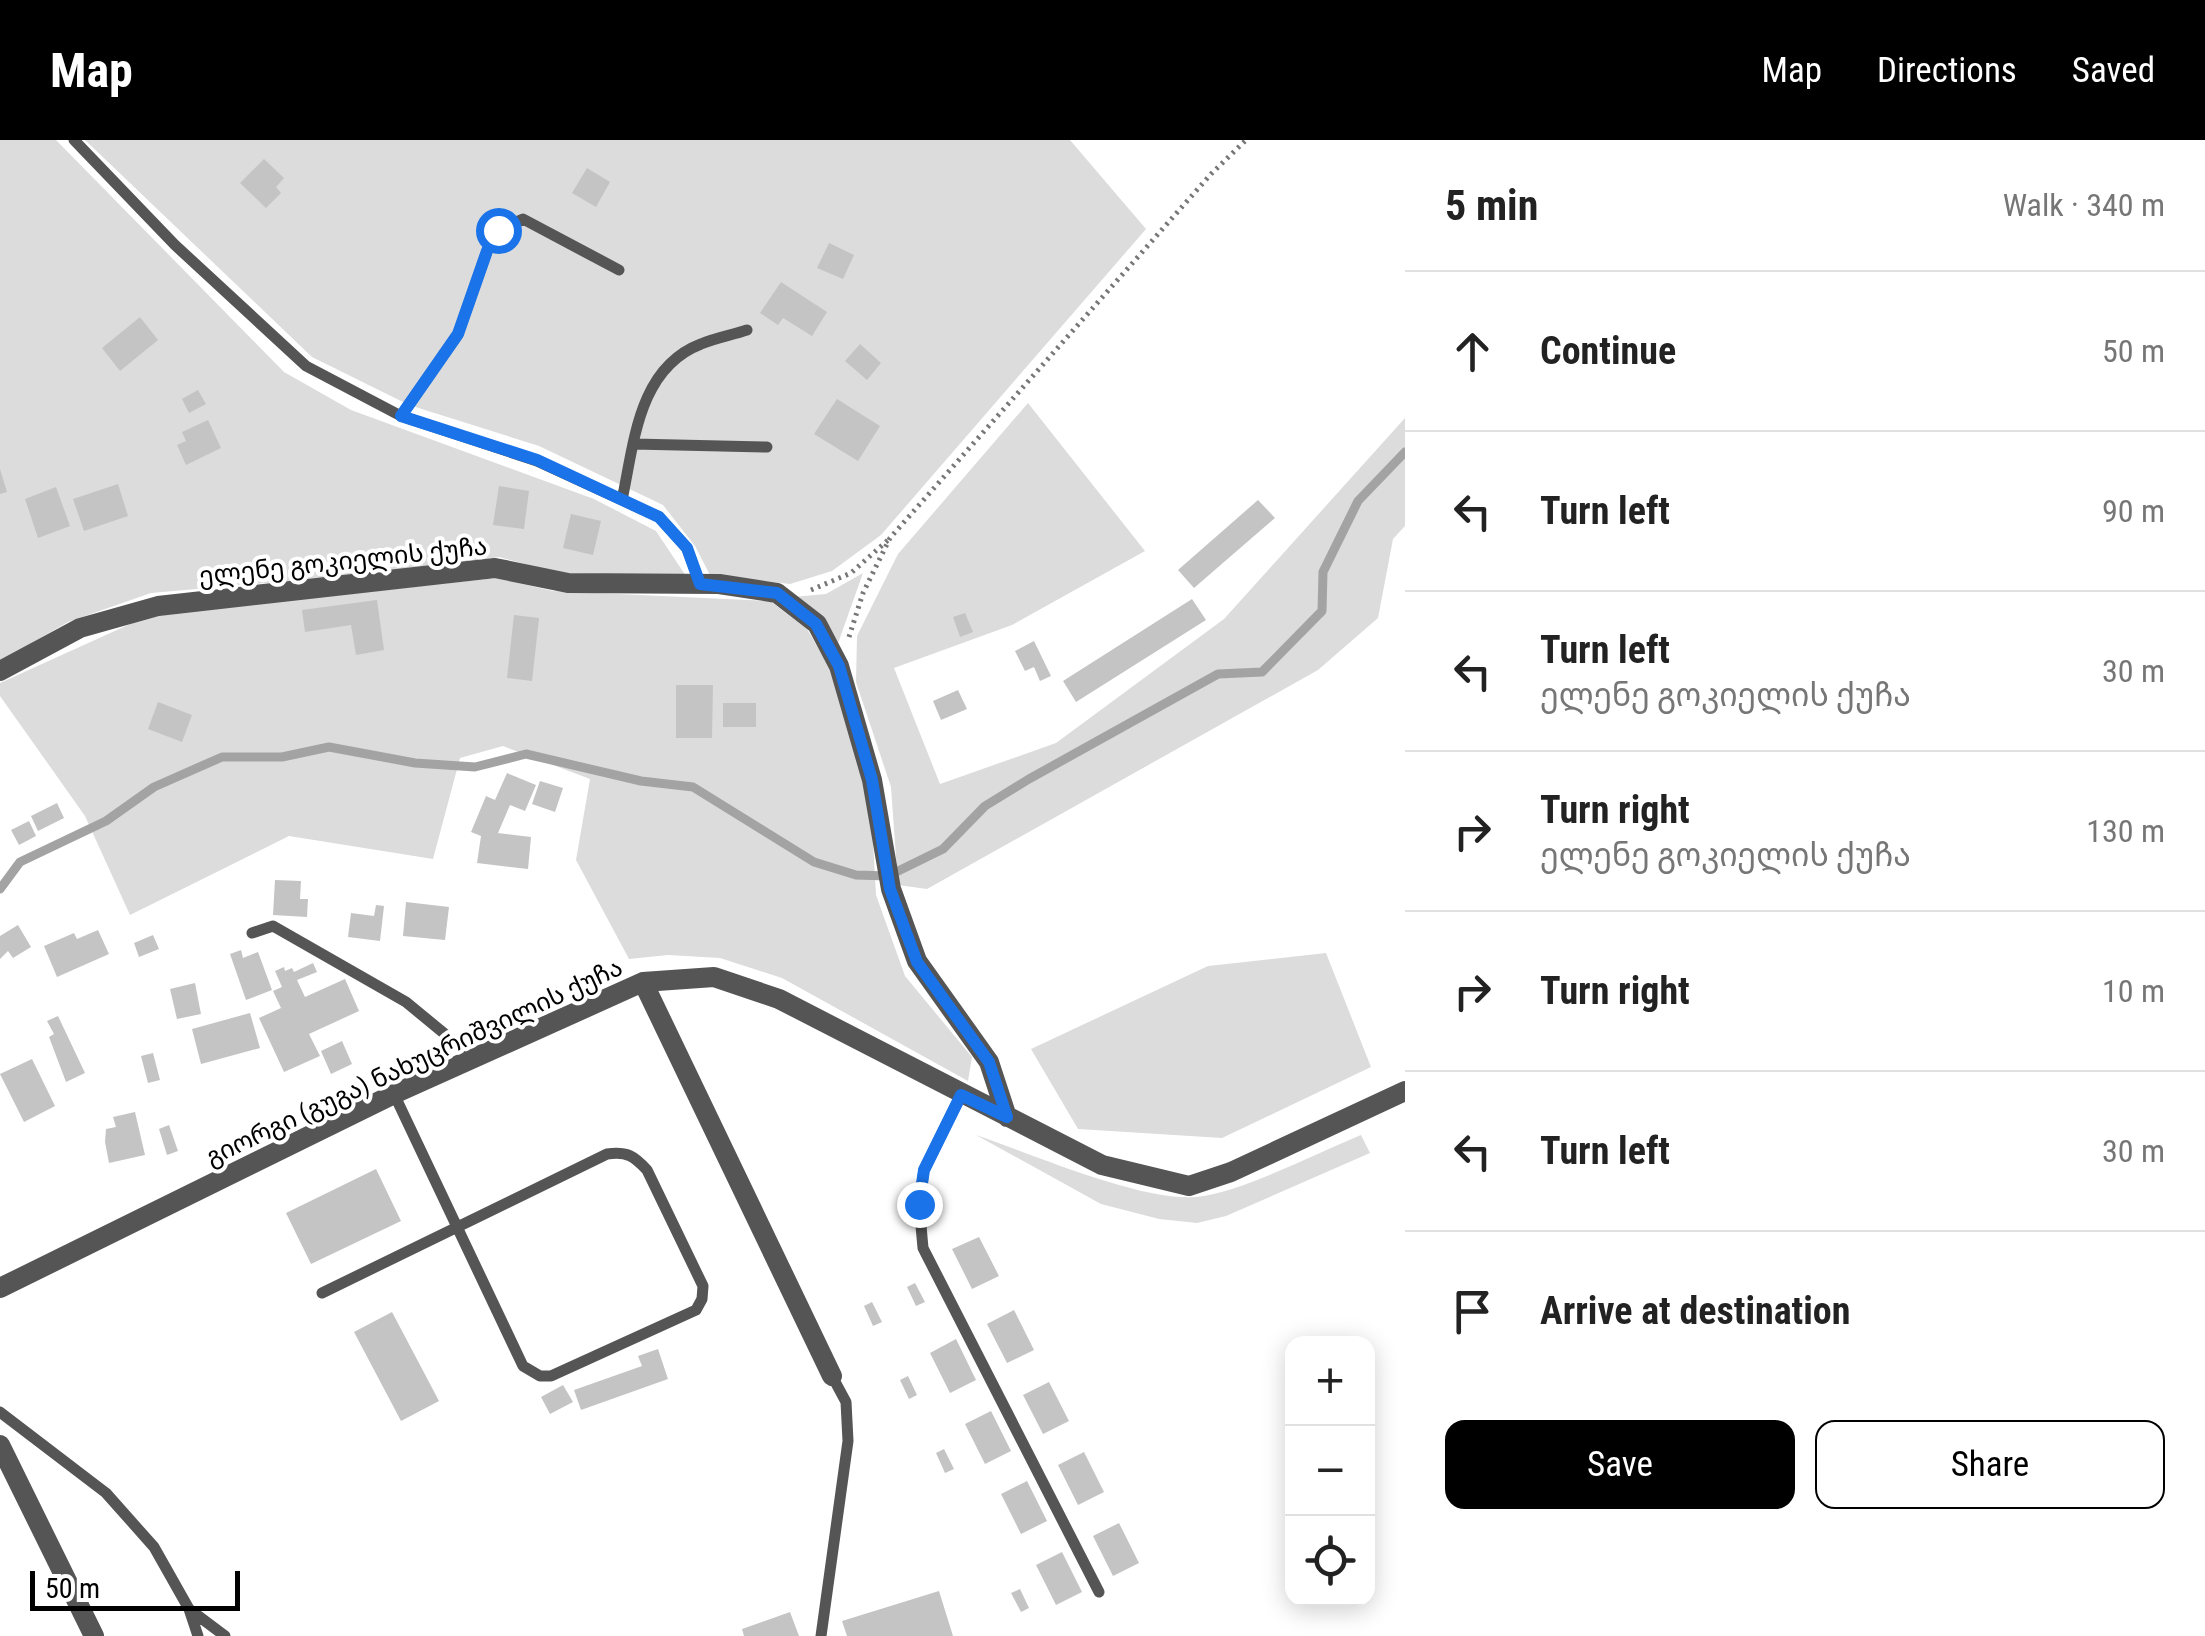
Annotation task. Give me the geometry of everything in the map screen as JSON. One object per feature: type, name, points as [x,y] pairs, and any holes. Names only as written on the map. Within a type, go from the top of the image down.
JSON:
[{"type":"street","name":"ელენე გოკიელის ქუჩა","points":[[0,671],[80,628],[176,604],[495,568],[568,583],[700,584],[777,593]]},
{"type":"street","points":[[777,593],[816,624],[839,666],[872,780],[890,889],[917,962],[989,1062],[1007,1117]]},
{"type":"street","name":"გიორგი (გუგა) ნახუცრიშვილის ქუჩა","points":[[0,1288],[394,1094],[643,982],[714,977],[780,999],[1102,1166],[1189,1186],[1230,1172],[1405,1091]]},
{"type":"street","points":[[643,982],[832,1376]]},
{"type":"street","points":[[0,1445],[94,1636]]},
{"type":"lane","points":[[74,140],[175,245],[306,366],[401,416],[537,460],[659,517],[687,548],[700,584]]},
{"type":"lane","points":[[401,416],[458,334],[498,230],[523,219],[619,270]]},
{"type":"lane","points":[[622,500],[642,405],[666,368],[697,345],[747,330]]},
{"type":"lane","points":[[634,444],[767,447]]},
{"type":"lane","points":[[252,933],[273,926],[406,1002],[474,1058]]},
{"type":"lane","points":[[322,1293],[456,1226],[606,1154],[623,1152],[634,1156],[647,1170],[703,1286],[702,1300],[696,1310],[550,1376],[540,1376],[523,1366],[456,1226],[394,1094]]},
{"type":"lane","points":[[961,1095],[924,1170],[919,1204],[923,1248],[1099,1592]]},
{"type":"lane","points":[[820,1636],[848,1442],[846,1402],[832,1376]]},
{"type":"lane","points":[[0,1412],[106,1493],[154,1547],[189,1608],[198,1636]]},
{"type":"lane","points":[[189,1608],[225,1636]]},
{"type":"path","points":[[777,593],[816,590],[852,574],[890,538],[1211,174],[1246,140]]},
{"type":"path","points":[[839,666],[864,593],[890,538]]},
{"type":"shaded area","points":[[0,140],[56,140],[284,372],[351,410],[594,499],[656,531],[686,576],[558,573],[499,557],[413,570],[151,593],[68,622],[0,661]]},
{"type":"shaded area","points":[[85,140],[1070,140],[1146,229],[881,535],[832,571],[790,584],[710,575],[695,546],[663,505],[539,446],[409,405],[312,357]]},
{"type":"shaded area","points":[[1028,403],[1145,551],[1012,625],[894,668],[940,784],[1056,743],[1224,619],[1405,418],[1405,526],[1393,539],[1378,618],[1318,670],[927,889],[898,885],[891,787],[856,682],[857,636],[898,554]]},
{"type":"shaded area","points":[[863,573],[836,649],[793,597],[826,594]]},
{"type":"shaded area","points":[[496,578],[553,591],[770,601],[807,629],[831,670],[871,806],[876,895],[905,976],[972,1057],[968,1081],[782,978],[720,958],[668,955],[629,959],[576,860],[590,779],[503,746],[460,758],[433,859],[289,836],[130,915],[85,816],[0,696],[0,683],[150,615]]},
{"type":"shaded area","points":[[1326,953],[1371,1067],[1222,1138],[1078,1129],[1031,1049],[1208,966]]},
{"type":"shaded area","points":[[976,1135],[1116,1184],[1173,1196],[1196,1197],[1234,1188],[1361,1135],[1370,1153],[1226,1216],[1197,1223],[1159,1219],[1101,1204]]},
{"type":"building","points":[[264,159],[284,178],[276,187],[281,193],[266,208],[240,183]]},
{"type":"building","points":[[587,168],[610,182],[596,207],[572,193]]},
{"type":"building","points":[[829,243],[854,255],[843,279],[817,268]]},
{"type":"building","points":[[781,282],[827,312],[812,336],[783,318],[778,325],[760,313]]},
{"type":"building","points":[[140,317],[158,340],[120,371],[102,348]]},
{"type":"building","points":[[860,344],[881,363],[867,380],[845,361]]},
{"type":"building","points":[[198,390],[206,404],[189,413],[182,399]]},
{"type":"building","points":[[837,399],[880,426],[858,461],[814,434]]},
{"type":"building","points":[[208,420],[221,448],[186,465],[177,445],[186,441],[182,432]]},
{"type":"building","points":[[0,469],[7,492],[0,494]]},
{"type":"building","points":[[118,484],[128,516],[84,531],[73,499]]},
{"type":"building","points":[[499,486],[529,491],[524,529],[493,525]]},
{"type":"building","points":[[56,487],[70,526],[38,538],[25,499]]},
{"type":"building","points":[[1258,500],[1275,518],[1194,588],[1178,570]]},
{"type":"building","points":[[571,514],[601,521],[593,555],[563,548]]},
{"type":"building","points":[[1192,599],[1206,620],[1076,702],[1063,681]]},
{"type":"building","points":[[377,600],[384,650],[356,655],[351,625],[305,632],[302,610]]},
{"type":"building","points":[[965,613],[973,632],[960,637],[953,617]]},
{"type":"building","points":[[514,615],[539,618],[532,681],[507,678]]},
{"type":"building","points":[[1034,641],[1051,676],[1040,681],[1034,667],[1025,671],[1015,651]]},
{"type":"building","points":[[676,685],[713,685],[712,738],[676,738]]},
{"type":"building","points":[[958,690],[967,709],[941,720],[933,701]]},
{"type":"building","points":[[158,702],[192,715],[182,742],[148,729]]},
{"type":"building","points":[[723,703],[756,703],[756,727],[723,727]]},
{"type":"building","points":[[507,773],[536,785],[525,811],[510,805],[498,833],[531,837],[528,869],[477,863],[481,836],[471,832],[486,796],[495,800]]},
{"type":"building","points":[[540,781],[563,788],[555,812],[532,804]]},
{"type":"building","points":[[57,803],[64,818],[38,831],[31,816]]},
{"type":"building","points":[[29,821],[36,836],[19,845],[11,830]]},
{"type":"building","points":[[275,880],[301,881],[300,899],[308,899],[307,917],[273,915]]},
{"type":"building","points":[[406,902],[449,907],[445,940],[403,936]]},
{"type":"building","points":[[376,905],[384,906],[380,941],[348,937],[351,913],[374,916]]},
{"type":"building","points":[[18,925],[31,947],[13,958],[8,951],[0,959],[0,936]]},
{"type":"building","points":[[98,930],[109,954],[57,977],[44,946],[74,933],[77,939]]},
{"type":"building","points":[[153,935],[159,949],[139,957],[134,943]]},
{"type":"building","points":[[241,950],[243,958],[258,952],[272,990],[246,1000],[230,954]]},
{"type":"building","points":[[313,963],[317,972],[297,980],[305,997],[345,979],[359,1011],[309,1034],[320,1056],[284,1072],[259,1018],[281,1008],[273,991],[282,987],[275,971],[284,967],[285,971],[292,968],[294,972]]},
{"type":"building","points":[[195,983],[201,1014],[177,1019],[170,989]]},
{"type":"building","points":[[250,1013],[260,1048],[201,1064],[192,1029]]},
{"type":"building","points":[[58,1016],[85,1073],[66,1082],[47,1021]]},
{"type":"building","points":[[342,1041],[352,1064],[331,1074],[321,1051]]},
{"type":"building","points":[[153,1053],[160,1080],[148,1083],[141,1056]]},
{"type":"building","points":[[32,1059],[55,1106],[24,1122],[0,1074]]},
{"type":"building","points":[[135,1112],[145,1155],[109,1163],[106,1129],[116,1127],[113,1117]]},
{"type":"building","points":[[169,1125],[178,1151],[167,1155],[159,1129]]},
{"type":"building","points":[[376,1169],[401,1221],[311,1264],[286,1213]]},
{"type":"building","points":[[979,1237],[999,1276],[972,1289],[952,1249]]},
{"type":"building","points":[[915,1283],[925,1302],[916,1306],[907,1287]]},
{"type":"building","points":[[872,1302],[882,1322],[873,1326],[864,1306]]},
{"type":"building","points":[[1014,1310],[1034,1350],[1007,1363],[987,1324]]},
{"type":"building","points":[[392,1312],[439,1401],[401,1421],[354,1332]]},
{"type":"building","points":[[956,1339],[976,1380],[950,1393],[930,1353]]},
{"type":"building","points":[[658,1349],[668,1379],[581,1410],[574,1390],[642,1366],[638,1356]]},
{"type":"building","points":[[908,1376],[917,1395],[909,1399],[900,1380]]},
{"type":"building","points":[[1049,1382],[1069,1421],[1043,1434],[1023,1395]]},
{"type":"building","points":[[563,1385],[573,1402],[550,1414],[541,1397]]},
{"type":"building","points":[[991,1411],[1011,1451],[985,1464],[965,1424]]},
{"type":"building","points":[[944,1449],[954,1469],[945,1473],[936,1453]]},
{"type":"building","points":[[1084,1452],[1104,1492],[1078,1505],[1058,1465]]},
{"type":"building","points":[[1027,1481],[1047,1521],[1021,1534],[1001,1494]]},
{"type":"building","points":[[1119,1523],[1139,1563],[1113,1576],[1093,1536]]},
{"type":"building","points":[[1062,1552],[1082,1592],[1056,1605],[1036,1565]]},
{"type":"building","points":[[1020,1589],[1029,1608],[1021,1612],[1011,1593]]},
{"type":"building","points":[[939,1591],[953,1636],[847,1636],[842,1621]]},
{"type":"building","points":[[790,1612],[799,1636],[744,1636],[742,1629]]},
{"type":"waterway","points":[[0,889],[20,862],[106,821],[154,787],[222,757],[282,757],[329,747],[415,763],[475,767],[526,754],[641,781],[693,787],[814,862],[856,875],[888,876],[943,849],[985,806],[1029,779],[1218,674],[1262,672],[1322,611],[1323,572],[1358,501],[1405,452]]},
{"type":"route","points":[[498,230],[458,334],[401,416],[537,460],[659,517],[687,548],[700,584],[777,593],[816,624],[839,666],[872,780],[890,889],[917,962],[989,1062],[1007,1117],[961,1095],[924,1170],[919,1204]]}]
